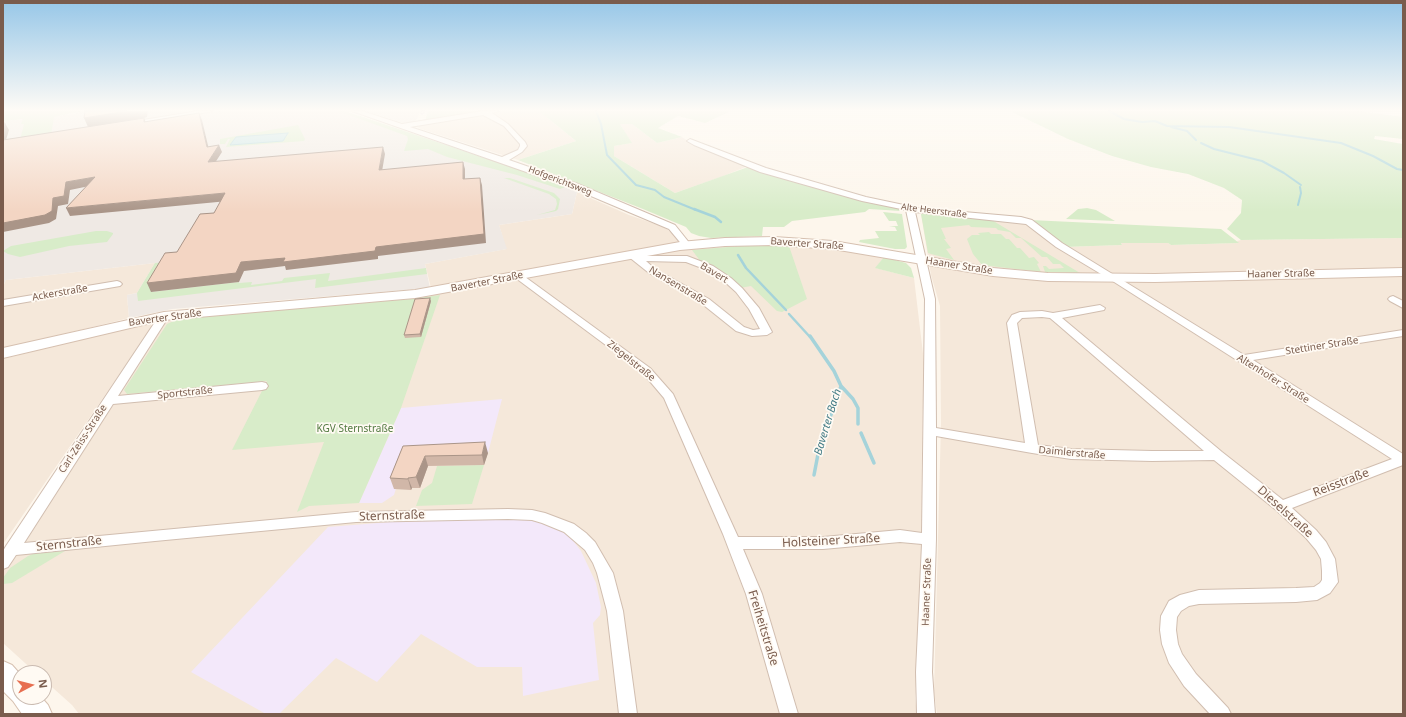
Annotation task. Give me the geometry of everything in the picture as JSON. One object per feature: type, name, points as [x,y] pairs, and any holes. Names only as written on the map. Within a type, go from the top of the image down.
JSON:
[{"type":"main road","name":"Baverter Straße","points":[[3,353],[164,316],[415,294],[634,257],[687,245],[739,241],[798,242],[846,246],[921,259]]},
{"type":"main road","name":"Haaner Straße","points":[[921,259],[994,272],[1027,276],[1131,278],[1403,272]]},
{"type":"main road","points":[[3,673],[12,683]]},
{"type":"main road","points":[[31,705],[39,714]]},
{"type":"street","name":"Hofgerichtsweg","points":[[456,144],[575,186],[668,225],[678,233],[687,245]]},
{"type":"street","points":[[503,160],[520,151],[523,144]]},
{"type":"street","name":"Alte Heerstraße","points":[[697,144],[743,163],[776,174],[865,199],[910,209],[1021,220],[1033,225],[1059,245],[1114,278]]},
{"type":"street","points":[[910,209],[921,259]]},
{"type":"street","name":"Nansenstraße","points":[[634,257],[652,271],[705,301],[740,330],[752,333],[767,332]]},
{"type":"street","name":"Bavert","points":[[634,257],[687,259],[710,268],[728,280],[739,290],[754,308],[767,332]]},
{"type":"street","name":"Haaner Straße","points":[[921,259],[930,299],[931,320],[929,539],[924,672],[926,714]]},
{"type":"street","name":"Ziegelstraße","points":[[518,276],[646,370],[661,387],[674,407],[734,543]]},
{"type":"street","name":"Altenhofer Straße","points":[[1114,278],[1402,460]]},
{"type":"street","name":"Altenhofer Straße","points":[[1131,278],[1142,297]]},
{"type":"street","name":"Ackerstraße","points":[[3,303],[117,284]]},
{"type":"street","points":[[1393,299],[1403,305]]},
{"type":"street","points":[[1032,449],[1012,323],[1016,317],[1026,314],[1053,316],[1100,308]]},
{"type":"street","name":"Carl-Zeiss-Straße","points":[[3,563],[164,316]]},
{"type":"street","name":"Dieselstraße","points":[[1053,316],[1217,455],[1281,506],[1311,534],[1321,546],[1328,559],[1330,582],[1325,588],[1317,593],[1308,595],[1199,597],[1177,604],[1169,616],[1168,637],[1177,661],[1196,688],[1222,714]]},
{"type":"street","name":"Stettiner Straße","points":[[1241,359],[1403,333]]},
{"type":"street","name":"Sportstraße","points":[[108,401],[262,386]]},
{"type":"street","name":"Daimlerstraße","points":[[929,431],[1032,449],[1071,454],[1098,456],[1217,455]]},
{"type":"street","name":"Reisstraße","points":[[1281,506],[1402,460]]},
{"type":"street","name":"Sternstraße","points":[[11,550],[335,519],[508,514],[532,515],[545,518],[575,532],[590,546],[601,563],[609,584],[613,604],[628,714]]},
{"type":"street","name":"Holsteiner Straße","points":[[734,543],[810,543],[900,536],[929,539]]},
{"type":"street","name":"Freiheitstraße","points":[[734,543],[754,594],[789,714]]},
{"type":"shaded area","points":[[13,144],[444,144],[535,175],[577,192],[572,214],[499,225],[507,249],[425,264],[430,288],[172,309],[129,318],[127,295],[137,293],[155,263],[6,280],[3,286],[3,146]]},
{"type":"shaded area","points":[[469,144],[565,144],[518,160]]},
{"type":"shaded area","points":[[623,144],[693,144],[748,166],[675,193],[614,156],[614,146]]},
{"type":"shaded area","points":[[577,192],[629,215],[664,227],[692,249],[740,246],[789,246],[854,252],[884,257],[876,268],[914,278],[924,362],[921,570],[915,698],[917,714],[79,714],[72,705],[52,687],[52,665],[27,665],[3,643],[3,571],[161,323],[170,319],[433,296],[425,264],[506,249],[499,225],[572,214]]},
{"type":"shaded area","points":[[921,214],[1030,220],[1064,247],[1122,245],[1121,243],[1168,243],[1171,245],[1238,243],[1237,241],[1241,240],[1403,238],[1403,714],[937,714],[934,691],[941,424],[940,306],[931,275]]},
{"type":"shaded area","points":[[155,263],[137,293],[127,295],[129,318],[3,349],[3,286],[6,280]]},
{"type":"shaded area","points":[[146,323],[151,324],[151,328],[3,544],[3,359]]},
{"type":"shaded area","points":[[502,399],[488,453],[406,457],[394,495],[382,503],[359,503],[401,408]]},
{"type":"shaded area","points":[[503,518],[522,519],[548,524],[571,538],[581,551],[596,583],[601,607],[600,615],[593,623],[599,680],[523,696],[522,667],[477,667],[421,634],[377,682],[336,658],[279,714],[266,714],[191,672],[328,527],[403,521]]},
{"type":"green space","points":[[227,144],[259,144],[226,147]]},
{"type":"green space","points":[[406,144],[444,144],[535,175],[565,187],[560,189],[517,175],[447,157],[428,149],[404,151]]},
{"type":"green space","points":[[565,144],[623,144],[614,146],[614,156],[675,193],[748,167],[900,209],[901,211],[869,209],[865,212],[792,221],[784,227],[763,227],[762,236],[711,238],[691,233],[686,227],[518,160]]},
{"type":"green space","points":[[1082,144],[1403,144],[1403,238],[1241,240],[1227,229],[1241,213],[1242,200],[1224,188],[1188,174],[1151,167],[1112,156]]},
{"type":"green space","points":[[504,178],[510,178],[554,193],[560,199],[558,209],[556,211],[537,215],[555,210],[557,204],[556,199],[549,194]]},
{"type":"green space","points":[[1087,208],[1096,210],[1115,221],[1066,219],[1078,209]]},
{"type":"green space","points":[[883,212],[902,214],[907,247],[905,249],[895,249],[859,242],[860,240],[879,238],[875,231],[897,231],[895,227],[889,226],[898,226],[896,221],[889,221]]},
{"type":"green space","points":[[926,213],[990,219],[1080,273],[1045,272],[1043,266],[1046,266],[1049,269],[1064,268],[1060,264],[1053,264],[1047,257],[1042,257],[1021,238],[1016,238],[1010,232],[998,230],[996,228],[971,227],[969,225],[941,228],[946,239],[944,239],[951,248],[946,249],[954,260],[928,253],[921,214]]},
{"type":"green space","points":[[1030,220],[1221,229],[1239,243],[1171,245],[1168,243],[1121,243],[1122,245],[1064,247]]},
{"type":"green space","points":[[96,231],[107,231],[113,234],[107,242],[69,246],[20,257],[3,251],[11,246]]},
{"type":"green space","points":[[989,232],[991,234],[1001,234],[1006,239],[1009,239],[1017,248],[1020,248],[1029,258],[1034,257],[1039,263],[1037,264],[1041,272],[982,265],[973,254],[967,239],[972,235],[980,235],[978,233]]},
{"type":"green space","points":[[740,246],[789,246],[807,299],[782,312],[777,311],[751,286],[740,288],[701,262],[692,250]]},
{"type":"green space","points":[[884,257],[906,263],[911,268],[914,278],[875,268]]},
{"type":"green space","points":[[169,262],[152,292],[239,282],[252,282],[251,285],[282,281],[284,278],[330,273],[328,281],[426,268],[427,274],[315,288],[316,279],[138,301],[137,293],[155,263]]},
{"type":"green space","name":"KGV Sternstraße","points":[[440,295],[401,408],[359,503],[309,506],[297,512],[324,442],[232,450],[267,381],[127,394],[124,390],[167,324],[178,319],[410,299]]},
{"type":"green space","points":[[484,465],[472,504],[416,506],[422,490],[432,483],[437,466]]},
{"type":"green space","points":[[65,551],[12,583],[3,584],[3,578],[10,568],[28,556],[35,553]]},
{"type":"building","points":[[3,144],[206,144],[207,147],[219,145],[208,162],[383,147],[379,170],[463,162],[463,179],[480,178],[484,234],[376,247],[375,251],[283,262],[285,258],[241,262],[236,273],[147,283],[165,253],[177,252],[200,214],[214,213],[225,193],[66,208],[95,177],[66,182],[64,196],[53,198],[52,211],[45,215],[3,223]]},
{"type":"building","points":[[430,298],[420,334],[404,335],[415,299]]},
{"type":"building","points":[[485,442],[482,455],[425,456],[416,477],[408,479],[390,478],[403,446]]},
{"type":"waterway","name":"Baverter Bach","points":[[605,144],[607,155],[636,185],[655,190],[664,197],[696,210]]},
{"type":"waterway","points":[[1204,144],[1214,149],[1262,161],[1284,173],[1301,185]]},
{"type":"waterway","points":[[1345,144],[1373,156],[1397,169],[1403,170]]},
{"type":"waterway","points":[[1298,205],[1301,193],[1300,187]]},
{"type":"waterway","name":"Baverter Bach","points":[[694,209],[715,217],[721,222]]},
{"type":"waterway","name":"Baverter Bach","points":[[738,255],[746,268],[786,310]]},
{"type":"waterway","name":"Baverter Bach","points":[[789,314],[810,337]]},
{"type":"waterway","name":"Baverter Bach","points":[[810,336],[834,371],[841,386]]},
{"type":"waterway","name":"Baverter Bach","points":[[814,475],[819,449],[841,386]]},
{"type":"waterway","points":[[841,386],[853,399],[858,408],[858,424]]},
{"type":"waterway","points":[[861,433],[874,463]]}]
